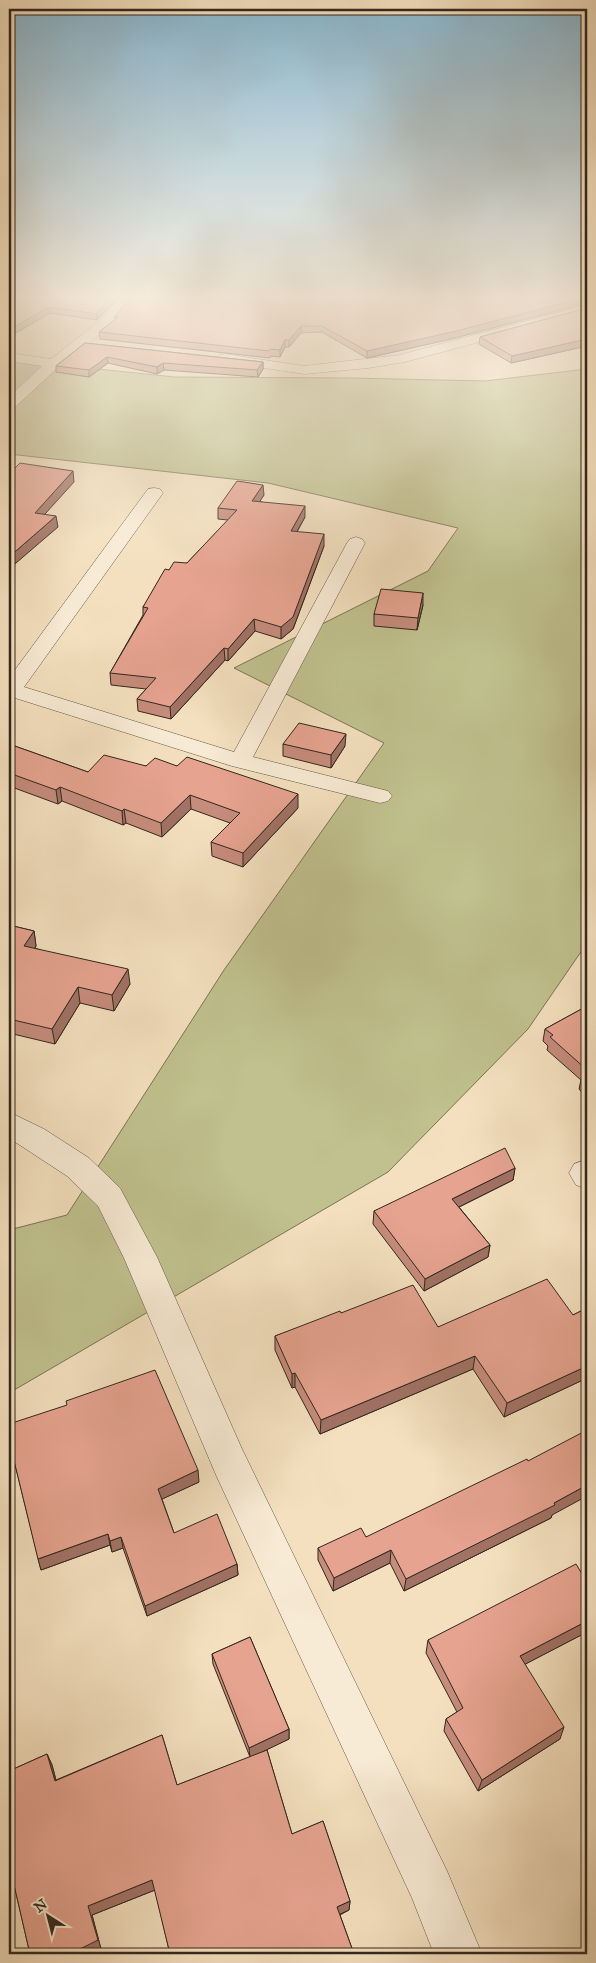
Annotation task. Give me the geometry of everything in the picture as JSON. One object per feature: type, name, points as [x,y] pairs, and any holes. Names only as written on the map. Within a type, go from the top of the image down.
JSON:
[{"type":"street","points":[[9,405],[29,388]]},
{"type":"street","points":[[154,493],[10,690],[240,762],[380,796]]},
{"type":"street","points":[[240,762],[356,543]]},
{"type":"street","points":[[9,1124],[33,1137],[78,1168],[109,1198],[140,1257],[229,1462],[430,1887],[458,1954]]},
{"type":"green space","points":[[9,388],[587,388],[587,438],[583,446],[587,447],[587,943],[528,1029],[388,1172],[9,1393],[9,1230],[67,1215],[224,970],[384,743],[234,668],[428,571],[458,528],[268,483],[9,454]]},
{"type":"building","points":[[20,463],[73,471],[35,513],[56,516],[9,557],[9,474]]},
{"type":"building","points":[[237,481],[263,485],[252,501],[305,506],[291,531],[324,534],[293,617],[281,627],[254,619],[228,649],[224,648],[170,707],[137,699],[156,678],[110,673],[148,608],[143,607],[165,569],[169,570],[174,562],[187,563],[237,510],[218,508]]},
{"type":"building","points":[[381,589],[423,593],[418,618],[374,614]]},
{"type":"building","points":[[299,723],[346,734],[331,755],[283,744]]},
{"type":"building","points":[[9,744],[88,772],[104,755],[146,766],[155,758],[177,766],[187,757],[298,794],[243,853],[211,842],[240,813],[190,795],[161,823],[124,809],[122,811],[60,787],[56,790],[9,773]]},
{"type":"building","points":[[9,925],[34,931],[24,946],[128,969],[112,995],[78,987],[52,1029],[9,1019]]},
{"type":"building","points":[[587,1006],[587,1070],[550,1037],[553,1035],[545,1029]]},
{"type":"building","points":[[587,1075],[587,1082],[582,1077]]},
{"type":"building","points":[[505,1148],[515,1168],[452,1199],[490,1245],[425,1279],[374,1211]]},
{"type":"building","points":[[547,1279],[573,1315],[587,1308],[587,1366],[507,1403],[475,1356],[321,1420],[295,1373],[292,1374],[275,1336],[413,1285],[438,1327]]},
{"type":"building","points":[[155,1370],[198,1470],[158,1489],[174,1533],[217,1514],[237,1564],[145,1606],[121,1537],[110,1541],[108,1534],[38,1559],[9,1440],[9,1424],[67,1405],[66,1401]]},
{"type":"building","points":[[587,1430],[587,1485],[554,1503],[555,1505],[406,1579],[391,1550],[334,1578],[318,1548],[361,1528],[366,1537],[527,1459],[528,1461]]},
{"type":"building","points":[[576,1564],[587,1582],[587,1621],[520,1656],[564,1727],[482,1780],[446,1719],[463,1708],[428,1640]]},
{"type":"building","points":[[250,1637],[289,1729],[249,1748],[212,1654]]},
{"type":"building","points":[[162,1735],[177,1785],[267,1750],[292,1834],[323,1821],[350,1901],[337,1907],[354,1954],[170,1954],[152,1880],[88,1906],[98,1940],[70,1954],[30,1954],[9,1863],[9,1771],[47,1754],[55,1781]]}]
